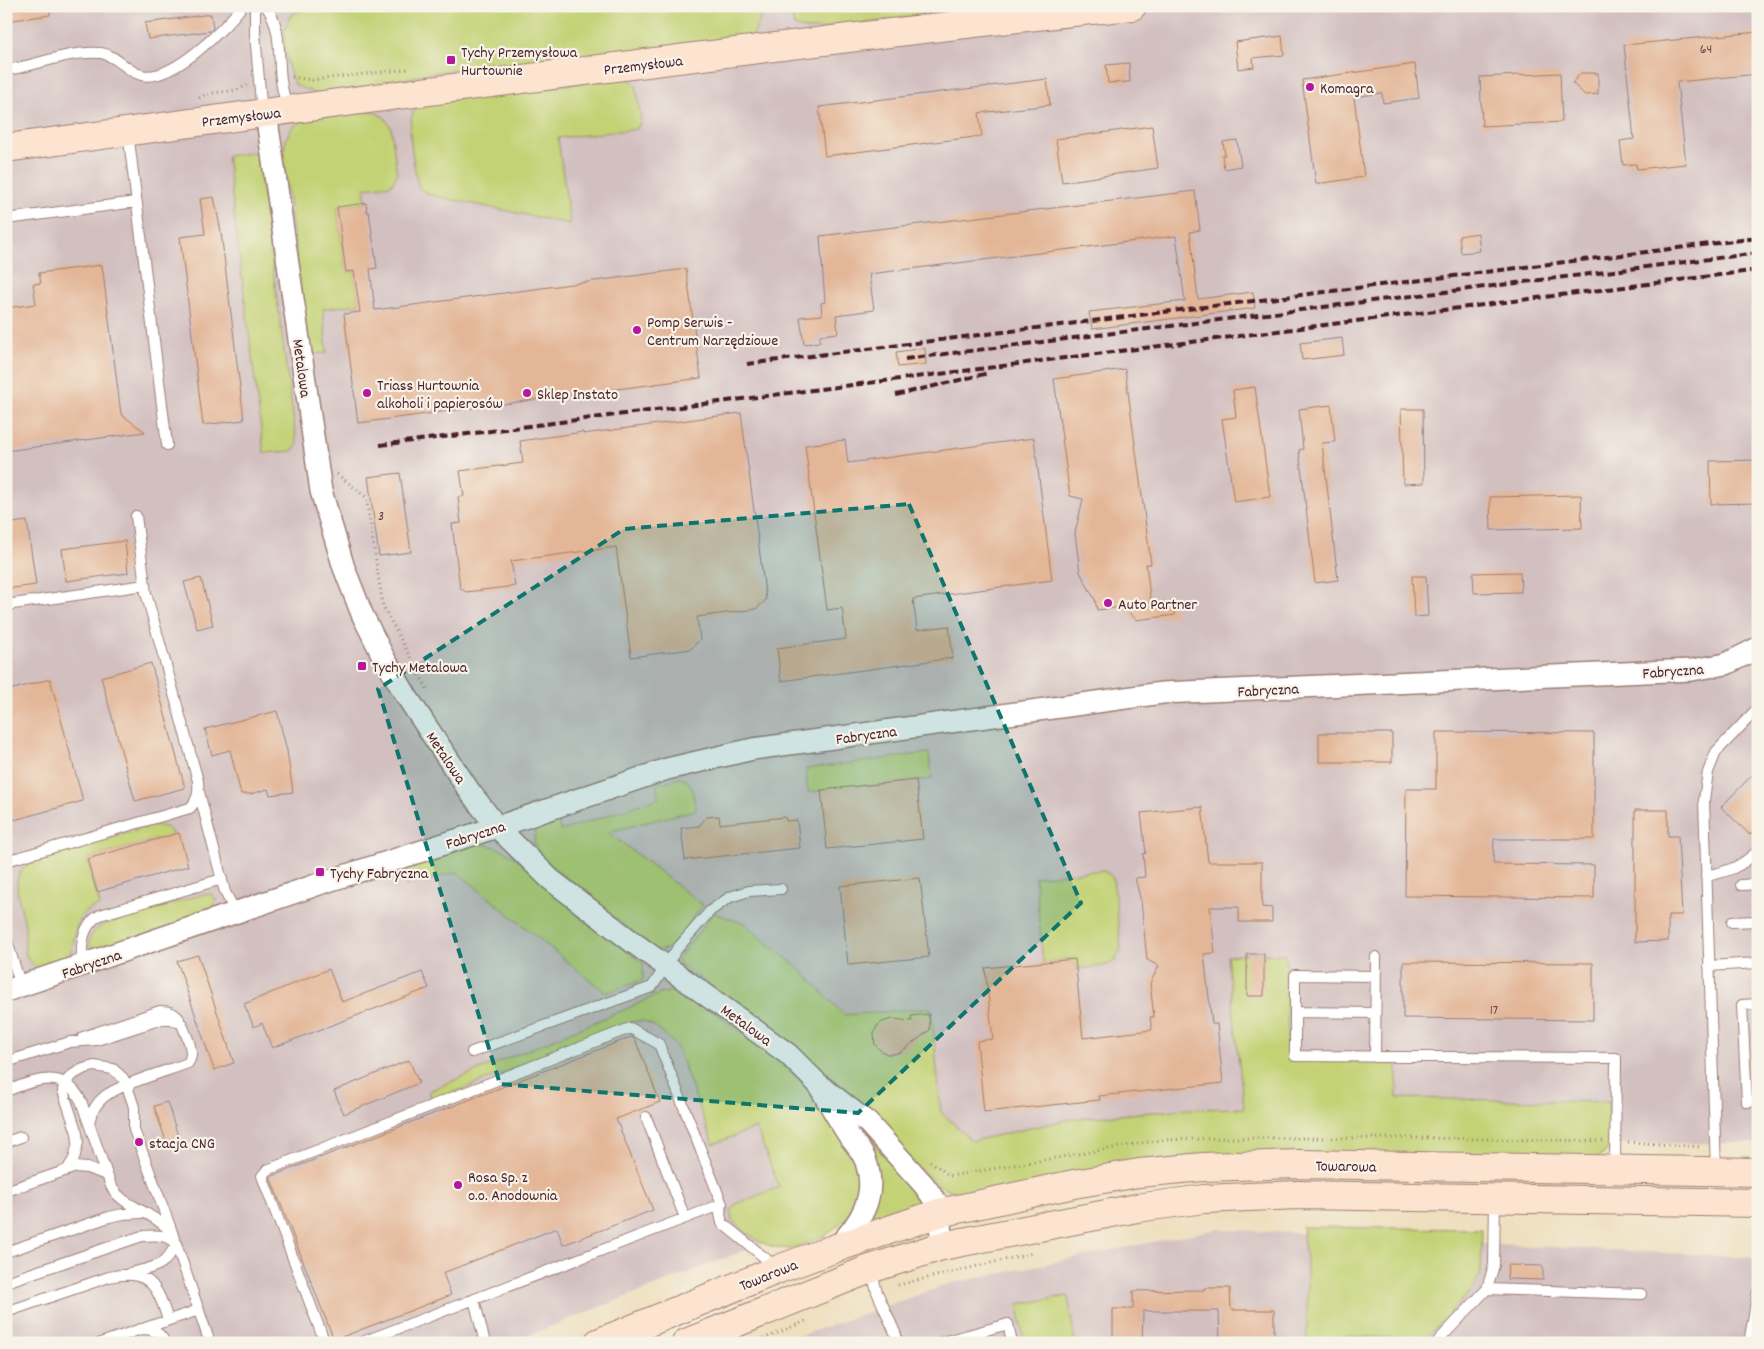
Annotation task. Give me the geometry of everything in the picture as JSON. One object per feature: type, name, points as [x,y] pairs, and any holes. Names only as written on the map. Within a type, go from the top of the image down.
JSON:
[{"type":"street","name":"Przemysłowa","points":[[6,148],[767,48],[1132,6]]},
{"type":"street","name":"Metalowa","points":[[272,112],[321,491],[344,568],[362,614],[384,658],[470,792],[497,827],[550,879],[631,941],[788,1054],[817,1082],[868,1123],[931,1194],[940,1213]]},
{"type":"street","name":"Fabryczna","points":[[14,989],[667,769],[763,748],[1162,693],[1692,670],[1726,664],[1758,648]]},
{"type":"street","points":[[817,1082],[865,1160],[870,1176],[864,1211],[857,1225],[836,1248]]},
{"type":"street","name":"Towarowa","points":[[598,1343],[780,1269],[940,1213],[1074,1184],[1139,1173],[1203,1167],[1299,1164],[1616,1170],[1716,1161],[1758,1172]]},
{"type":"street","name":"Towarowa","points":[[686,1343],[874,1280],[942,1246],[1137,1208],[1204,1199],[1298,1195],[1758,1203]]},
{"type":"street","points":[[940,1213],[942,1246]]},
{"type":"lane","points":[[6,70],[68,55],[99,53],[108,55],[125,67],[140,74],[157,75],[190,56],[213,39],[242,6]]},
{"type":"lane","points":[[256,6],[255,34],[261,104],[272,112],[286,102],[277,31],[272,14],[266,6]]},
{"type":"lane","points":[[127,131],[167,446]]},
{"type":"lane","points":[[6,219],[136,202]]},
{"type":"lane","points":[[6,862],[190,808],[196,802],[198,781],[145,585],[136,516]]},
{"type":"lane","points":[[6,605],[145,585]]},
{"type":"lane","points":[[1716,1161],[1704,800],[1708,772],[1716,752],[1758,708]]},
{"type":"lane","points":[[198,791],[225,892],[236,913]]},
{"type":"lane","points":[[1706,876],[1728,872],[1744,863],[1758,851]]},
{"type":"lane","points":[[83,966],[81,956],[85,930],[91,920],[100,915],[222,879]]},
{"type":"lane","points":[[1741,885],[1758,884]]},
{"type":"lane","points":[[472,1052],[652,987],[677,949],[710,911],[730,897],[749,891],[781,889]]},
{"type":"lane","points":[[1732,922],[1758,921]]},
{"type":"lane","points":[[6,938],[14,989]]},
{"type":"lane","points":[[1375,1056],[1376,957]]},
{"type":"lane","points":[[1709,966],[1758,964]]},
{"type":"lane","points":[[1376,976],[1295,975],[1295,1056],[1616,1058],[1616,1170]]},
{"type":"lane","points":[[1758,1004],[1742,1005],[1747,1102],[1758,1101]]},
{"type":"lane","points":[[1295,1012],[1376,1013]]},
{"type":"lane","points":[[6,1062],[70,1042],[97,1040],[162,1019],[170,1019],[182,1024],[192,1053],[192,1058],[188,1063],[105,1096],[95,1106],[89,1123]]},
{"type":"lane","points":[[325,1343],[262,1176],[267,1170],[630,1028],[659,1044],[722,1204],[720,1214],[722,1223],[780,1269]]},
{"type":"lane","points":[[67,1170],[74,1159],[78,1142],[77,1133],[63,1091],[64,1083],[74,1074],[94,1066],[104,1067],[119,1073],[127,1086],[134,1107],[134,1130],[176,1243],[210,1343]]},
{"type":"lane","points":[[6,1091],[38,1080],[50,1079],[64,1083],[77,1093],[115,1194],[121,1200],[147,1213],[172,1232]]},
{"type":"lane","points":[[646,1117],[685,1218]]},
{"type":"lane","points":[[6,1142],[21,1137]]},
{"type":"lane","points":[[6,1191],[76,1167],[87,1168],[107,1176]]},
{"type":"lane","points":[[1438,1343],[1487,1289],[1494,1265],[1494,1198]]},
{"type":"lane","points":[[360,1343],[722,1204]]},
{"type":"lane","points":[[6,1252],[109,1217],[134,1212],[147,1213]]},
{"type":"lane","points":[[6,1282],[142,1236],[170,1237],[176,1243]]},
{"type":"lane","points":[[6,1312],[108,1277],[148,1269],[167,1260],[176,1243]]},
{"type":"lane","points":[[123,1274],[137,1275],[149,1280],[156,1288],[168,1320]]},
{"type":"lane","points":[[874,1280],[896,1335],[897,1343]]},
{"type":"lane","points":[[1487,1289],[1641,1294]]},
{"type":"lane","points":[[1748,1343],[1758,1292]]},
{"type":"lane","points":[[474,1299],[485,1343]]},
{"type":"lane","points":[[101,1343],[199,1310]]},
{"type":"lane","points":[[939,1343],[1008,1324],[1012,1343]]},
{"type":"lane","points":[[141,1329],[156,1331],[165,1343]]},
{"type":"path","points":[[296,76],[312,80],[416,69]]},
{"type":"path","points":[[193,103],[206,94],[237,90],[252,82]]},
{"type":"path","points":[[333,470],[366,497],[383,606],[429,694],[412,704]]},
{"type":"path","points":[[923,1155],[950,1176],[1160,1140],[1426,1138],[1616,1142],[1700,1147],[1716,1161]]},
{"type":"path","points":[[874,1280],[894,1286],[1033,1253]]},
{"type":"path","points":[[754,1343],[809,1320]]},
{"type":"highlighted area","points":[[909,504],[1081,903],[858,1113],[500,1084],[378,689],[624,529]]},
{"type":"shaded area","points":[[6,6],[1758,6],[1758,1143],[1203,1145],[944,1172],[509,1343],[6,1343]]},
{"type":"shaded area","points":[[1217,1229],[1758,1258],[1758,1343],[780,1343],[952,1283]]},
{"type":"green space","points":[[307,6],[765,6],[754,34],[739,40],[536,67],[479,67],[423,74],[384,85],[317,94],[295,85],[285,51],[286,24],[290,17]]},
{"type":"green space","points":[[791,6],[992,6],[821,29],[805,29],[794,26]]},
{"type":"green space","points":[[619,78],[629,79],[636,86],[641,120],[637,129],[558,138],[570,224],[430,195],[419,188],[412,154],[410,127],[413,113],[420,103]]},
{"type":"green space","points":[[372,111],[384,117],[391,127],[397,174],[391,185],[364,188],[366,203],[337,207],[346,272],[354,271],[359,304],[323,309],[327,353],[309,354],[283,154],[286,141],[294,126],[313,117]]},
{"type":"green space","points":[[257,152],[297,445],[292,451],[264,453],[227,156]]},
{"type":"green space","points":[[929,753],[932,779],[808,792],[806,769]]},
{"type":"green space","points":[[680,778],[691,786],[696,810],[608,832],[703,905],[670,948],[657,951],[599,906],[540,856],[534,843],[535,830],[538,823],[556,814],[561,831],[659,798],[656,785]]},
{"type":"green space","points":[[155,825],[168,828],[173,835],[87,859],[100,905],[88,911],[81,918],[76,929],[70,954],[62,966],[41,968],[32,964],[26,953],[25,926],[17,889],[18,877],[23,868],[37,858]]},
{"type":"green space","points":[[479,844],[499,848],[515,858],[584,920],[643,963],[643,980],[606,993],[457,872],[406,886],[399,869],[464,845]]},
{"type":"green space","points":[[1104,870],[1113,878],[1121,949],[1115,961],[1104,966],[1076,969],[1074,959],[1043,962],[1035,877]]},
{"type":"green space","points":[[204,894],[211,894],[216,899],[213,913],[97,951],[89,945],[94,932],[105,924]]},
{"type":"green space","points":[[714,913],[743,923],[800,969],[844,1015],[931,1008],[941,1112],[972,1141],[1071,1119],[1187,1109],[1244,1108],[1227,956],[1247,954],[1286,955],[1288,1060],[1397,1062],[1397,1098],[1609,1102],[1609,1147],[1603,1155],[1590,1161],[1436,1158],[972,1194],[953,1191],[940,1186],[927,1175],[909,1158],[868,1111],[824,1071],[777,1034],[680,964],[678,960],[680,956]]},
{"type":"green space","points":[[673,991],[688,994],[764,1048],[805,1084],[853,1152],[862,1180],[859,1202],[848,1217],[825,1236],[790,1249],[774,1247],[760,1242],[732,1221],[731,1212],[736,1204],[779,1187],[756,1128],[713,1144],[676,1045],[654,1026],[643,1021],[631,1022],[433,1101],[429,1091],[659,994]]},
{"type":"green space","points":[[859,1130],[862,1130],[880,1150],[923,1207],[865,1228],[857,1133]]},
{"type":"green space","points":[[1302,1227],[1482,1229],[1481,1274],[1473,1289],[1429,1335],[1418,1339],[1342,1336],[1342,1343],[1307,1343],[1307,1267]]},
{"type":"green space","points":[[1068,1296],[1075,1343],[1024,1343],[1018,1304]]},
{"type":"building","points":[[6,6],[50,6],[50,15],[6,21]]},
{"type":"building","points":[[211,14],[213,28],[210,31],[148,39],[145,23]]},
{"type":"building","points":[[1758,32],[1758,74],[1677,82],[1686,164],[1637,169],[1636,164],[1623,165],[1620,141],[1634,139],[1624,45]]},
{"type":"building","points":[[1282,36],[1284,55],[1253,58],[1254,67],[1238,69],[1235,42]]},
{"type":"building","points":[[1129,63],[1130,82],[1108,83],[1106,65]]},
{"type":"building","points":[[1415,64],[1419,98],[1383,103],[1382,93],[1354,97],[1364,177],[1316,184],[1302,80]]},
{"type":"building","points":[[1560,73],[1562,122],[1482,126],[1480,77]]},
{"type":"building","points":[[1581,73],[1598,73],[1598,94],[1585,95],[1572,83]]},
{"type":"building","points":[[1047,79],[1050,105],[979,113],[982,136],[825,156],[819,107]]},
{"type":"building","points":[[1152,126],[1158,168],[1062,182],[1056,139]]},
{"type":"building","points":[[1237,140],[1241,166],[1224,169],[1222,155],[1225,155],[1223,142]]},
{"type":"building","points":[[1195,191],[1200,230],[1190,232],[1198,299],[1253,292],[1255,308],[1092,329],[1089,312],[1185,301],[1176,236],[869,274],[874,310],[836,315],[838,333],[820,335],[820,342],[804,344],[800,317],[822,315],[821,303],[825,302],[820,236]]},
{"type":"building","points":[[214,197],[221,232],[244,420],[203,425],[180,237],[205,234],[200,199]]},
{"type":"building","points":[[366,203],[377,268],[370,269],[375,310],[686,269],[701,378],[358,423],[344,314],[360,312],[354,271],[346,272],[337,207]]},
{"type":"building","points":[[1478,233],[1480,251],[1461,253],[1459,236]]},
{"type":"building","points":[[102,265],[121,414],[145,432],[6,451],[6,308],[36,304],[33,284],[41,283],[39,273]]},
{"type":"building","points":[[1342,338],[1344,355],[1302,360],[1300,343]]},
{"type":"building","points":[[925,348],[926,364],[898,367],[896,352]]},
{"type":"building","points":[[1125,369],[1151,564],[1146,564],[1151,604],[1173,601],[1175,615],[1136,620],[1124,607],[1097,610],[1095,600],[1080,572],[1075,533],[1083,499],[1070,496],[1054,379]]},
{"type":"building","points":[[1255,387],[1270,497],[1234,502],[1222,419],[1236,417],[1233,390]]},
{"type":"building","points":[[1331,405],[1335,442],[1322,443],[1338,580],[1315,583],[1299,450],[1303,449],[1299,409]]},
{"type":"building","points":[[1401,409],[1423,409],[1424,483],[1403,484]]},
{"type":"building","points":[[741,413],[766,600],[756,609],[697,617],[700,639],[691,649],[631,657],[616,547],[511,561],[515,586],[466,592],[460,588],[452,524],[461,523],[458,497],[464,496],[460,471],[523,463],[520,441]]},
{"type":"building","points":[[1034,438],[1052,580],[913,599],[917,630],[949,626],[953,658],[781,681],[777,648],[846,639],[842,608],[827,610],[805,445],[845,440],[848,463]]},
{"type":"building","points":[[1758,460],[1758,503],[1711,504],[1710,461]]},
{"type":"building","points":[[400,473],[411,552],[379,556],[368,477]]},
{"type":"building","points":[[1581,495],[1582,528],[1491,530],[1490,497]]},
{"type":"building","points":[[27,521],[36,585],[6,589],[6,524]]},
{"type":"building","points":[[125,541],[128,573],[66,581],[62,549]]},
{"type":"building","points":[[1520,572],[1521,592],[1474,593],[1473,573]]},
{"type":"building","points":[[1412,576],[1426,576],[1428,616],[1414,617]]},
{"type":"building","points":[[201,578],[213,625],[197,629],[184,582]]},
{"type":"building","points":[[151,663],[185,788],[135,801],[101,677]]},
{"type":"building","points":[[50,679],[83,801],[14,820],[13,816],[6,818],[6,691]]},
{"type":"building","points":[[277,711],[287,751],[293,792],[270,795],[268,789],[251,794],[241,794],[230,750],[212,755],[205,729]]},
{"type":"building","points":[[1436,732],[1594,733],[1594,839],[1494,839],[1493,864],[1594,865],[1594,898],[1405,896],[1406,789],[1436,789]]},
{"type":"building","points":[[1319,733],[1392,733],[1392,762],[1319,762]]},
{"type":"building","points":[[1758,769],[1758,827],[1750,835],[1721,807]]},
{"type":"building","points":[[916,780],[923,839],[827,849],[821,790]]},
{"type":"building","points":[[1202,807],[1208,862],[1262,862],[1262,907],[1272,908],[1272,922],[1239,922],[1239,907],[1210,907],[1215,953],[1204,954],[1212,1024],[1217,1024],[1223,1083],[1099,1096],[1100,1100],[984,1112],[977,1041],[993,1039],[985,968],[1075,959],[1083,1038],[1152,1030],[1150,1017],[1154,1017],[1150,983],[1159,966],[1147,960],[1141,901],[1135,878],[1145,877],[1143,854],[1146,853],[1141,813]]},
{"type":"building","points":[[1635,810],[1668,810],[1668,836],[1678,836],[1682,915],[1668,915],[1668,941],[1635,942]]},
{"type":"building","points":[[719,816],[720,824],[785,817],[786,821],[797,820],[800,848],[685,860],[681,828],[699,826],[706,817]]},
{"type":"building","points":[[179,833],[188,866],[97,892],[87,859]]},
{"type":"building","points":[[920,878],[929,957],[848,965],[840,886]]},
{"type":"building","points":[[1247,954],[1264,954],[1264,996],[1247,996]]},
{"type":"building","points":[[198,955],[234,1063],[214,1070],[177,961]]},
{"type":"building","points":[[1403,962],[1593,963],[1593,1020],[1403,1018]]},
{"type":"building","points":[[329,969],[342,1002],[422,972],[429,988],[272,1048],[262,1023],[254,1027],[244,1004]]},
{"type":"building","points":[[929,1014],[930,1030],[901,1052],[887,1054],[875,1045],[874,1033],[877,1026],[882,1022],[892,1019],[912,1021],[911,1016]]},
{"type":"building","name":"Rosa Sp. z o.o. Anodownia","points":[[631,1037],[635,1039],[660,1102],[616,1119],[653,1210],[563,1245],[557,1228],[443,1273],[451,1295],[334,1340],[270,1177]]},
{"type":"building","points":[[409,1060],[419,1083],[344,1114],[334,1091]]},
{"type":"building","points":[[167,1102],[180,1142],[168,1147],[154,1106]]},
{"type":"building","points":[[1508,1265],[1543,1266],[1543,1280],[1507,1279]]},
{"type":"building","points":[[1204,1288],[1230,1288],[1231,1310],[1274,1310],[1274,1343],[1220,1343],[1219,1311],[1143,1311],[1142,1343],[1113,1343],[1113,1309],[1133,1309],[1133,1291],[1204,1290]]},
{"type":"railway","points":[[747,364],[1758,238]]},
{"type":"railway","points":[[905,359],[1758,253]]},
{"type":"railway","points":[[380,445],[1758,270]]},
{"type":"railway","points":[[896,395],[989,373]]},
{"type":"place","name":"Tychy Przemysłowa Hurtownie","points":[[451,60]]},
{"type":"place","name":"Komagra","points":[[1310,87]]},
{"type":"place","name":"Pomp Serwis - Centrum Narzędziowe","points":[[637,330]]},
{"type":"place","name":"Triass Hurtownia alkoholi i papierosów","points":[[367,393]]},
{"type":"place","name":"Sklep Instato","points":[[527,393]]},
{"type":"place","name":"Auto Partner","points":[[1108,603]]},
{"type":"place","name":"Tychy Metalowa","points":[[362,666]]},
{"type":"place","name":"Tychy Fabryczna","points":[[320,872]]},
{"type":"place","name":"stacja CNG","points":[[139,1142]]},
{"type":"place","name":"Rosa Sp. z o.o. Anodownia","points":[[458,1185]]}]
